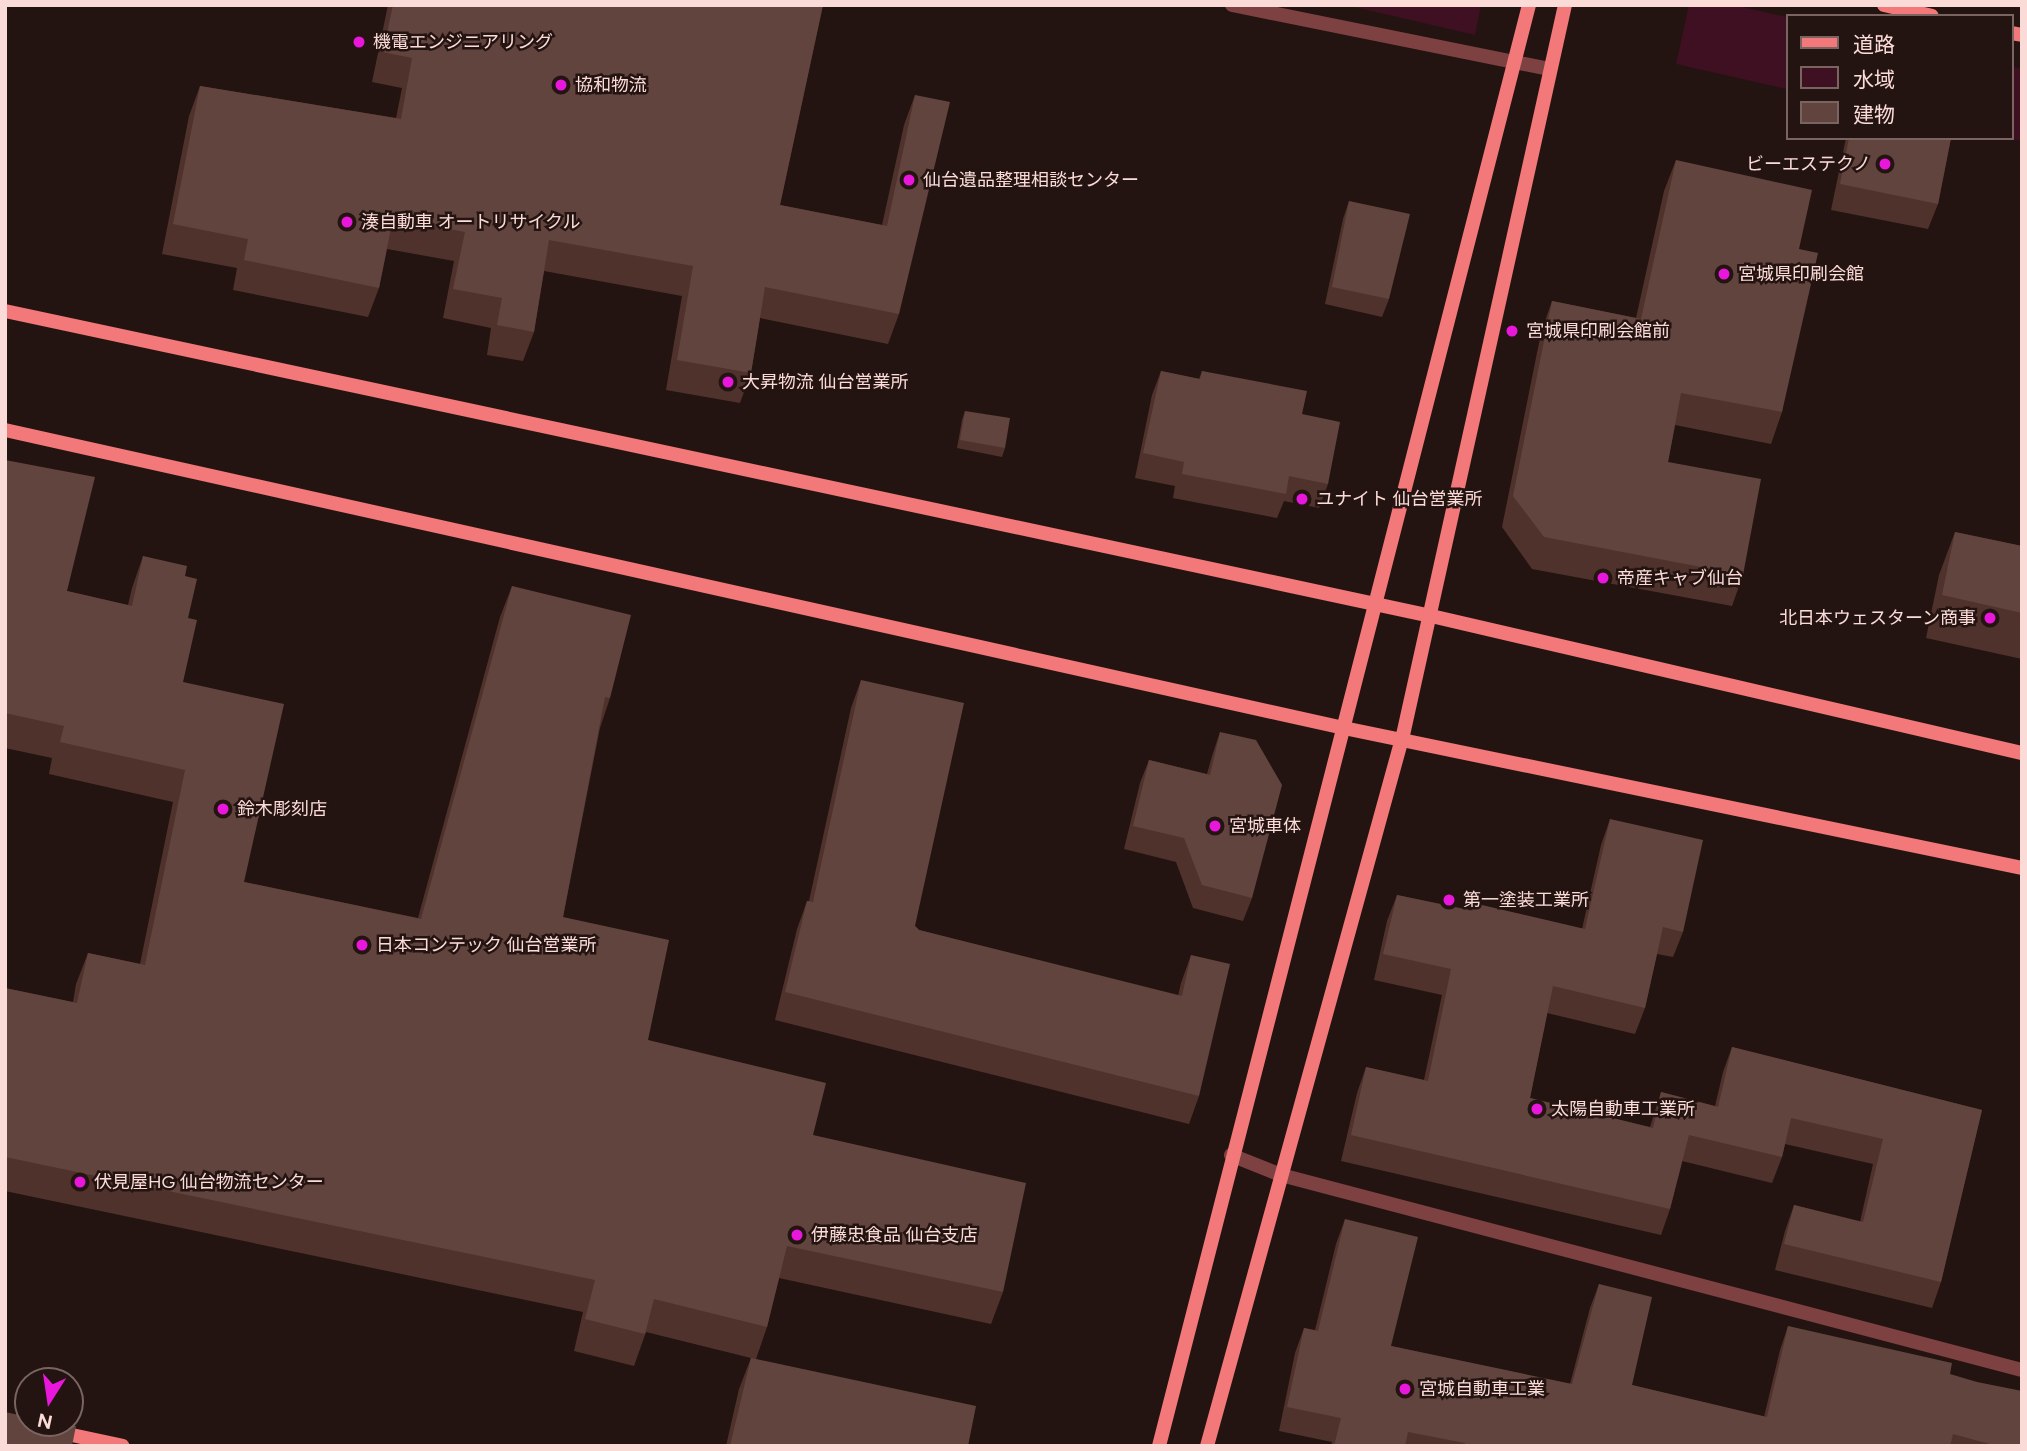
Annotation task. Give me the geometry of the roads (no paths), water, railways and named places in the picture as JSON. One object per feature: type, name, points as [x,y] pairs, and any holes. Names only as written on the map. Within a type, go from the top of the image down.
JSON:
[{"type":"street","points":[[1232,5],[1512,65],[1548,69]]},
{"type":"street","points":[[1159,1446],[1339,727],[1529,5]]},
{"type":"street","points":[[1207,1446],[1402,735],[1564,5]]},
{"type":"street","points":[[1884,5],[1923,14]]},
{"type":"street","points":[[5,311],[1427,615],[2022,753]]},
{"type":"street","points":[[5,430],[1339,727],[1402,735],[2022,868]]},
{"type":"street","points":[[1231,1155],[1281,1175],[2022,1370]]},
{"type":"street","points":[[82,1437],[123,1446]]},
{"type":"water","points":[[1346,5],[1481,5],[1475,35]]},
{"type":"water","points":[[1689,5],[1733,5],[1786,17],[1786,89],[1676,64]]},
{"type":"water","points":[[2013,67],[2022,69],[2022,141],[2013,139]]},
{"type":"place","name":"機電エンジニアリング","points":[[359,42]]},
{"type":"place","name":"協和物流","points":[[561,85]]},
{"type":"place","name":"ビーエステクノ","points":[[1885,164]]},
{"type":"place","name":"仙台遺品整理相談センター","points":[[909,180]]},
{"type":"place","name":"湊自動車 オートリサイクル","points":[[347,222]]},
{"type":"place","name":"宮城県印刷会館","points":[[1724,274]]},
{"type":"place","name":"宮城県印刷会館前","points":[[1512,331]]},
{"type":"place","name":"大昇物流 仙台営業所","points":[[728,382]]},
{"type":"place","name":"ユナイト 仙台営業所","points":[[1302,499]]},
{"type":"place","name":"帝産キャブ仙台","points":[[1603,578]]},
{"type":"place","name":"北日本ウェスターン商事","points":[[1990,618]]},
{"type":"place","name":"鈴木彫刻店","points":[[223,809]]},
{"type":"place","name":"宮城車体","points":[[1215,826]]},
{"type":"place","name":"第一塗装工業所","points":[[1449,900]]},
{"type":"place","name":"日本コンテック 仙台営業所","points":[[362,945]]},
{"type":"place","name":"太陽自動車工業所","points":[[1537,1109]]},
{"type":"place","name":"伏見屋HG 仙台物流センター","points":[[80,1182]]},
{"type":"place","name":"伊藤忠食品 仙台支店","points":[[797,1235]]},
{"type":"place","name":"宮城自動車工業","points":[[1405,1389]]}]
